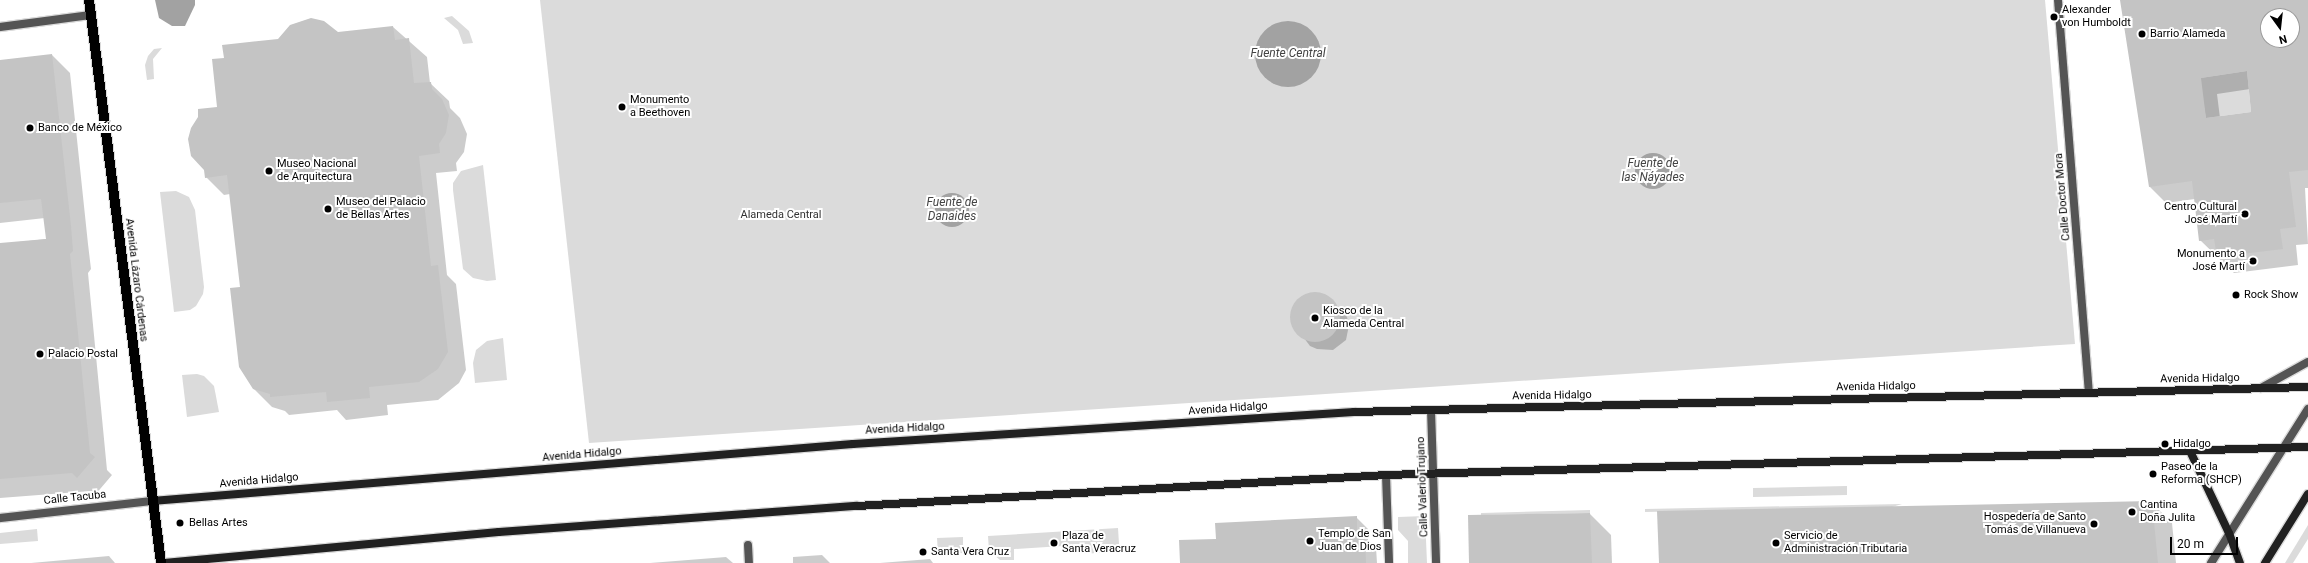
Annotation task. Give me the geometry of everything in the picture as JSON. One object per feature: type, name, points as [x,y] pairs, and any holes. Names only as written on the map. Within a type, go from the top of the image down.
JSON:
[{"type":"main road","name":"Avenida Lázaro Cárdenas","points":[[89,0],[161,563]]},
{"type":"main road","name":"Avenida Hidalgo","points":[[152,501],[853,444],[1354,412],[2308,387]]},
{"type":"main road","points":[[164,563],[499,532],[849,507],[1386,475],[2308,447]]},
{"type":"main road","points":[[2190,451],[2229,533],[2240,563]]},
{"type":"main road","points":[[2266,563],[2308,494]]},
{"type":"street","name":"Calle Doctor Mora","points":[[2058,0],[2089,392]]},
{"type":"street","points":[[0,27],[90,15]]},
{"type":"street","points":[[2261,388],[2308,362]]},
{"type":"street","points":[[2211,563],[2308,409]]},
{"type":"street","name":"Calle Valerio Trujano","points":[[1431,410],[1436,563]]},
{"type":"street","points":[[1386,475],[1389,563]]},
{"type":"street","name":"Calle Tacuba","points":[[0,518],[152,501]]},
{"type":"street","points":[[748,545],[749,563]]},
{"type":"green space","name":"Alameda Central","points":[[540,0],[2045,0],[2075,344],[589,443]]},
{"type":"green space","points":[[452,16],[469,31],[473,43],[463,44],[458,30],[444,18]]},
{"type":"green space","points":[[162,48],[153,59],[154,79],[147,80],[145,65],[148,56],[154,49]]},
{"type":"green space","points":[[2247,71],[2251,112],[2206,118],[2204,107],[2134,88]]},
{"type":"green space","points":[[483,165],[496,280],[487,281],[473,278],[463,269],[453,190],[453,183],[461,171]]},
{"type":"green space","points":[[176,191],[189,197],[195,210],[204,287],[203,294],[196,306],[190,310],[174,312],[160,192]]},
{"type":"green space","points":[[503,338],[507,380],[475,383],[473,363],[476,350],[487,341]]},
{"type":"green space","points":[[197,374],[204,376],[214,386],[219,412],[187,417],[182,375]]},
{"type":"green space","points":[[1847,486],[1847,495],[1753,497],[1753,488]]},
{"type":"green space","points":[[1902,504],[1892,507],[1645,512],[1645,509]]},
{"type":"green space","points":[[1590,510],[1590,513],[1481,515],[1481,513]]},
{"type":"green space","points":[[1425,516],[1427,563],[1408,563],[1408,541],[1398,530],[1398,517]]},
{"type":"green space","points":[[2308,525],[2308,539],[2293,563],[2285,563]]},
{"type":"green space","points":[[1118,528],[1119,544],[1106,547],[1099,553],[1079,554],[1078,545],[1014,549],[1014,560],[1000,560],[989,551],[988,536]]},
{"type":"green space","points":[[37,529],[38,541],[0,544],[0,533]]},
{"type":"green space","points":[[963,537],[963,553],[938,554],[937,538]]},
{"type":"water","points":[[155,0],[195,0],[195,5],[185,26],[172,26],[159,18]]},
{"type":"water","name":"Fuente Central","points":[[1288,21],[1301,24],[1311,31],[1318,41],[1321,54],[1318,67],[1311,77],[1301,84],[1288,87],[1275,84],[1265,77],[1258,67],[1255,54],[1258,41],[1265,31],[1275,24]]},
{"type":"water","name":"Fuente de las Náyades","points":[[1657,153],[1666,158],[1670,164],[1670,178],[1666,184],[1657,189],[1649,189],[1640,184],[1636,178],[1635,167],[1640,158],[1646,154]]},
{"type":"water","name":"Fuente de Danaides","points":[[949,193],[955,193],[959,194],[966,200],[969,210],[968,217],[962,224],[955,227],[949,227],[945,226],[938,220],[935,213],[935,207],[936,203],[942,196]]},
{"type":"building","points":[[2120,0],[2308,0],[2308,170],[2289,172],[2296,227],[2280,229],[2283,249],[2217,257],[2214,239],[2199,241],[2192,181],[2149,187]],"holes":[[[2247,71],[2251,112],[2206,118],[2201,78]]]},
{"type":"building","points":[[311,18],[324,21],[338,32],[393,26],[395,40],[409,38],[414,83],[431,82],[432,89],[442,99],[449,115],[446,133],[439,144],[440,153],[419,156],[431,266],[438,265],[448,352],[438,369],[419,382],[369,387],[370,398],[327,402],[326,392],[270,397],[270,394],[253,389],[239,367],[230,288],[240,287],[227,175],[205,178],[204,170],[191,156],[188,139],[191,128],[198,117],[198,109],[217,107],[212,59],[224,58],[222,45],[278,39],[290,25]]},
{"type":"building","name":"Palacio Postal","points":[[52,54],[71,226],[73,251],[70,254],[90,453],[95,457],[77,478],[72,473],[0,479],[0,243],[46,239],[41,199],[0,203],[0,60]]},
{"type":"building","name":"Kiosco de la Alameda Central","points":[[1315,292],[1324,294],[1335,303],[1340,317],[1338,326],[1329,337],[1315,342],[1306,340],[1295,331],[1290,317],[1292,308],[1301,297]]},
{"type":"building","points":[[2152,501],[2158,563],[1659,563],[1657,511]]},
{"type":"building","points":[[1590,513],[1592,563],[1469,563],[1468,515]]},
{"type":"building","name":"Templo de San Juan de Dios","points":[[1357,516],[1357,535],[1365,535],[1366,563],[1180,563],[1179,540],[1216,539],[1215,523]]},
{"type":"place","name":"Alexander von Humboldt","points":[[2054,17]]},
{"type":"place","name":"Barrio Alameda","points":[[2142,34]]},
{"type":"place","name":"Monumento a Beethoven","points":[[622,107]]},
{"type":"place","name":"Banco de México","points":[[30,128]]},
{"type":"place","name":"Museo Nacional de Arquitectura","points":[[269,171]]},
{"type":"place","name":"Museo del Palacio de Bellas Artes","points":[[328,209]]},
{"type":"place","name":"Centro Cultural José Martí","points":[[2245,214]]},
{"type":"place","name":"Monumento a José Martí","points":[[2253,261]]},
{"type":"place","name":"Rock Show","points":[[2236,295]]},
{"type":"place","name":"Kiosco de la Alameda Central","points":[[1315,318]]},
{"type":"place","name":"Palacio Postal","points":[[40,354]]},
{"type":"place","name":"Hidalgo","points":[[2165,444]]},
{"type":"place","name":"Paseo de la Reforma (SHCP)","points":[[2153,474]]},
{"type":"place","name":"Cantina Doña Julita","points":[[2132,512]]},
{"type":"place","name":"Bellas Artes","points":[[180,523]]},
{"type":"place","name":"Hospedería de Santo Tomás de Villanueva","points":[[2094,524]]},
{"type":"place","name":"Templo de San Juan de Dios","points":[[1310,541]]},
{"type":"place","name":"Plaza de Santa Veracruz","points":[[1054,543]]},
{"type":"place","name":"Servicio de Administración Tributaria","points":[[1776,543]]},
{"type":"place","name":"Santa Vera Cruz","points":[[923,552]]}]
